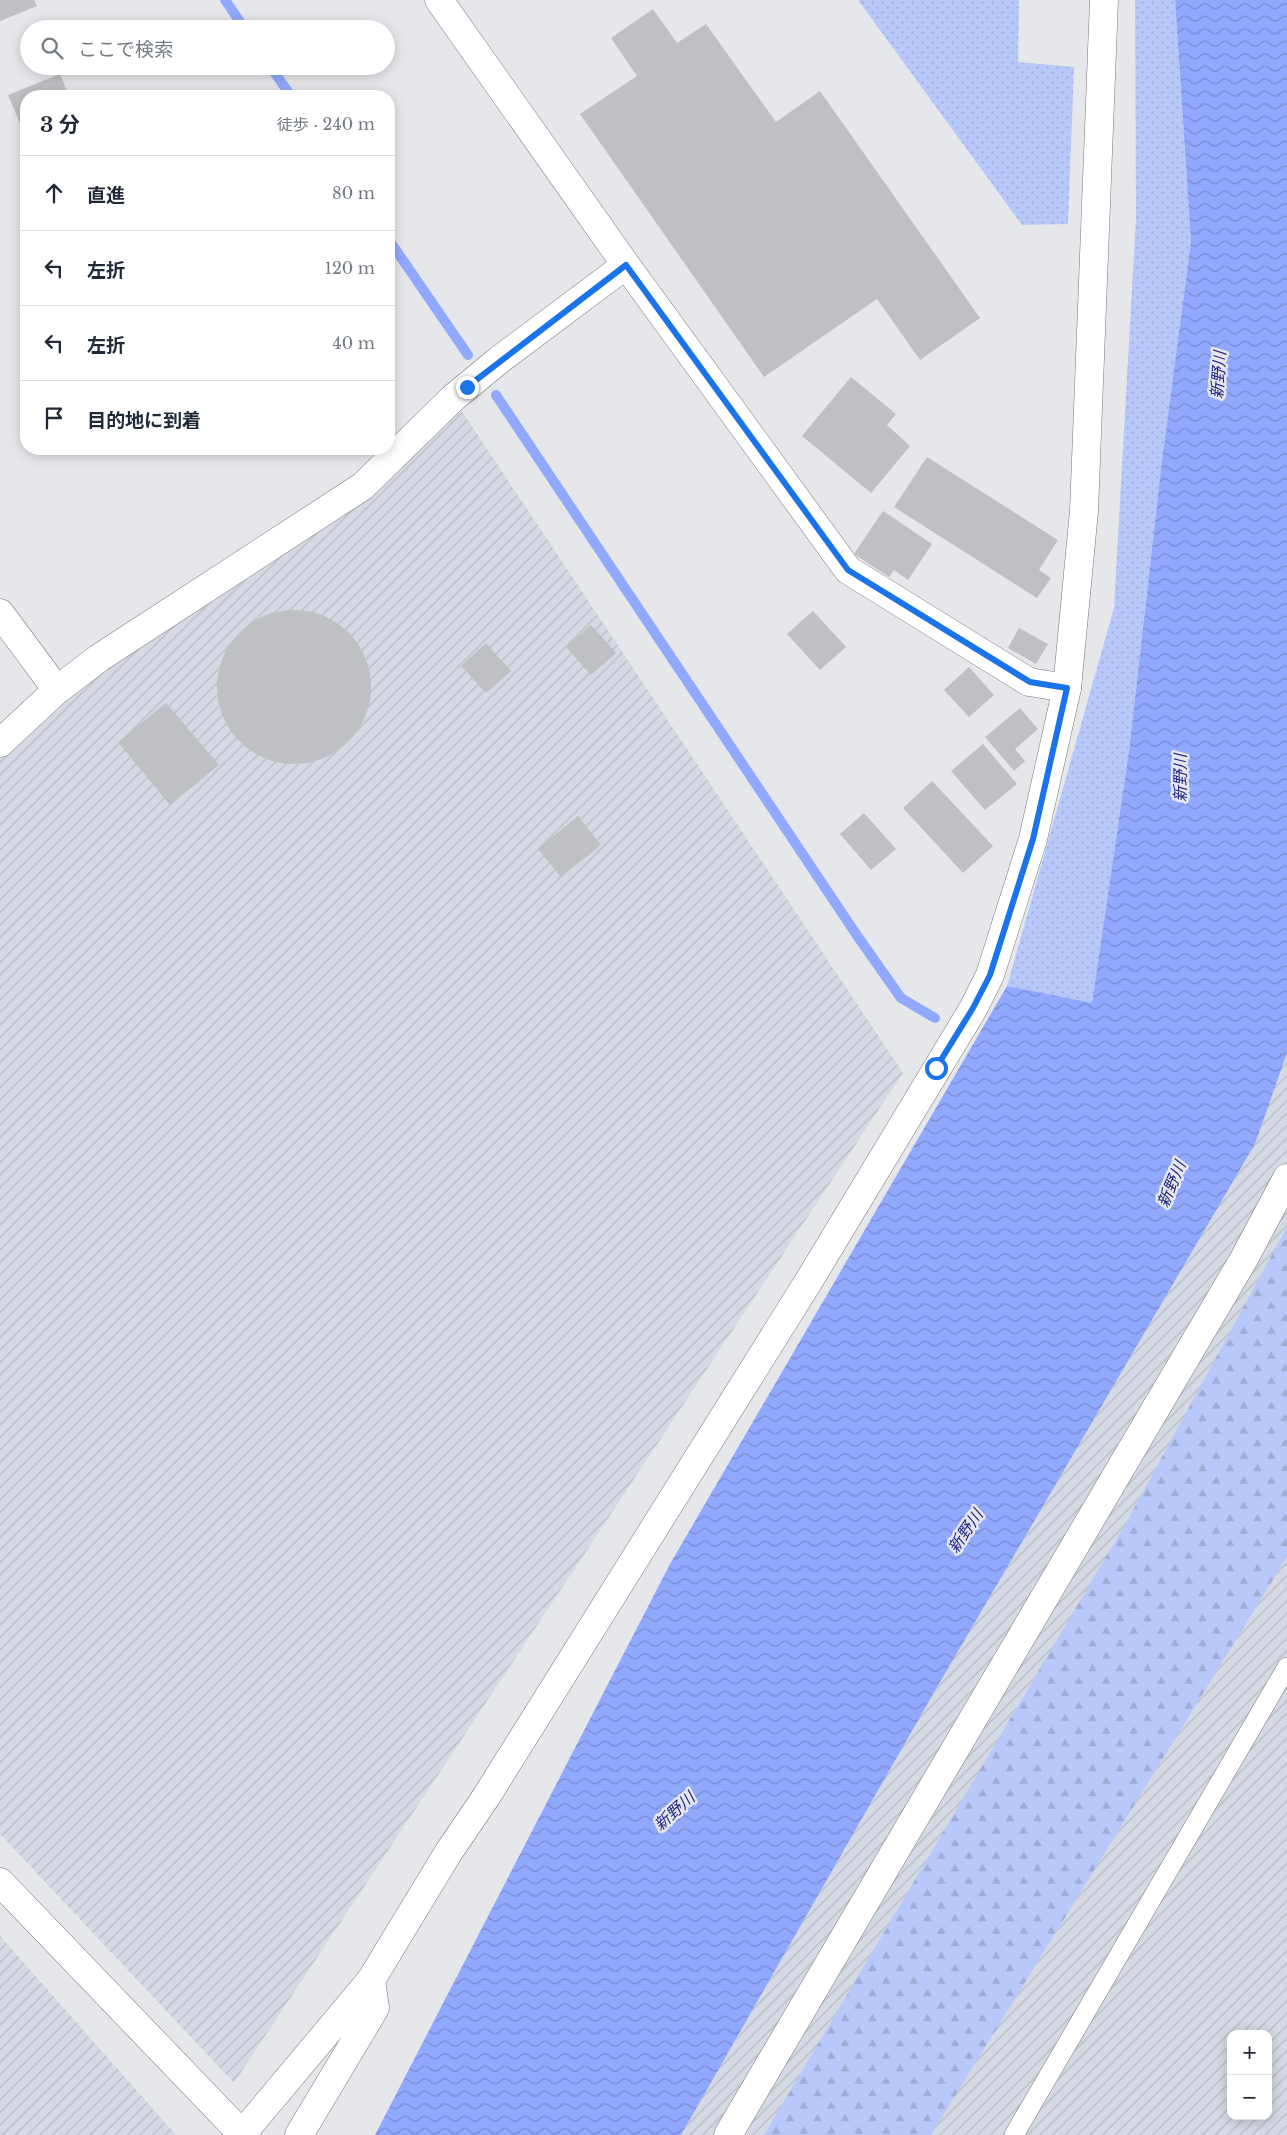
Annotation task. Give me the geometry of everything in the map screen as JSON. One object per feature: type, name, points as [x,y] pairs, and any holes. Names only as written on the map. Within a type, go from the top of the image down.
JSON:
[{"type":"street","points":[[440,0],[626,265],[848,570],[1030,682],[1067,688]]},
{"type":"street","points":[[2,1887],[242,2134],[371,1980],[448,1853],[486,1797],[810,1279],[973,1008],[990,975],[1033,839],[1067,688],[1084,511],[1104,0]]},
{"type":"street","points":[[395,455],[453,398],[499,360],[626,265]]},
{"type":"street","points":[[0,743],[58,690],[99,658],[363,486],[395,455]]},
{"type":"street","points":[[0,613],[58,690]]},
{"type":"street","points":[[728,2135],[1240,1265],[1287,1178]]},
{"type":"street","points":[[299,2135],[375,2008],[371,1980]]},
{"type":"lane","points":[[1014,2135],[1287,1667]]},
{"type":"shaded area","points":[[453,398],[903,1073],[234,2083],[0,1834],[0,754],[99,658],[332,507],[390,455],[395,455],[395,450]]},
{"type":"shaded area","points":[[1287,1053],[1287,2135],[681,2135],[940,1682],[1255,1144]]},
{"type":"shaded area","points":[[0,1936],[176,2135],[0,2135]]},
{"type":"green space","points":[[858,0],[1019,0],[1018,62],[1074,67],[1068,224],[1022,225]]},
{"type":"green space","points":[[1135,0],[1175,0],[1191,242],[1162,460],[1129,751],[1092,1004],[1007,986],[1114,608],[1136,218]]},
{"type":"green space","points":[[1287,1227],[1287,1557],[931,2135],[764,2135],[1126,1523]]},
{"type":"water","name":"新野川","points":[[1175,0],[1287,0],[1287,1053],[1255,1144],[940,1682],[681,2135],[375,2135],[670,1564],[1007,986],[1092,1003],[1129,751],[1162,460],[1191,242]]},
{"type":"building","points":[[0,0],[34,0],[37,6],[0,21]]},
{"type":"building","points":[[653,9],[677,43],[706,24],[776,122],[820,91],[980,318],[920,360],[877,299],[764,377],[580,114],[637,76],[611,38]]},
{"type":"building","points":[[60,75],[67,90],[20,90]]},
{"type":"building","points":[[20,90],[20,124],[8,95]]},
{"type":"building","points":[[851,377],[896,414],[887,425],[910,446],[871,493],[802,436]]},
{"type":"building","points":[[927,457],[1058,540],[1039,570],[1051,578],[1037,598],[894,507]]},
{"type":"building","points":[[883,511],[932,544],[908,580],[894,570],[889,577],[854,554]]},
{"type":"building","points":[[294,610],[323,616],[337,623],[348,633],[358,644],[365,658],[371,687],[365,716],[358,730],[348,741],[337,751],[323,758],[294,764],[265,758],[251,751],[240,741],[230,730],[223,716],[217,687],[223,658],[230,644],[240,633],[251,623],[265,616]]},
{"type":"building","points":[[813,611],[846,647],[820,670],[787,634]]},
{"type":"building","points":[[591,625],[616,653],[591,675],[566,647]]},
{"type":"building","points":[[1019,628],[1048,644],[1036,664],[1008,648]]},
{"type":"building","points":[[486,643],[511,671],[486,693],[461,666]]},
{"type":"building","points":[[969,667],[994,695],[969,717],[944,690]]},
{"type":"building","points":[[166,703],[219,765],[170,805],[118,742]]},
{"type":"building","points":[[1020,708],[1038,729],[1015,749],[1025,761],[1014,771],[985,737]]},
{"type":"building","points":[[983,744],[1017,784],[985,810],[951,771]]},
{"type":"building","points":[[932,781],[993,846],[963,873],[903,808]]},
{"type":"building","points":[[864,813],[896,849],[871,870],[840,834]]},
{"type":"building","points":[[578,816],[601,845],[561,877],[538,849]]},
{"type":"waterway","points":[[225,0],[239,20]]},
{"type":"waterway","points":[[276,75],[287,90]]},
{"type":"waterway","points":[[395,249],[468,355]]},
{"type":"waterway","points":[[496,395],[856,934],[901,998],[935,1018]]},
{"type":"route","points":[[467,387],[499,360],[626,265],[848,570],[1030,682],[1067,688],[1033,839],[990,975],[973,1008],[936,1068]]}]
